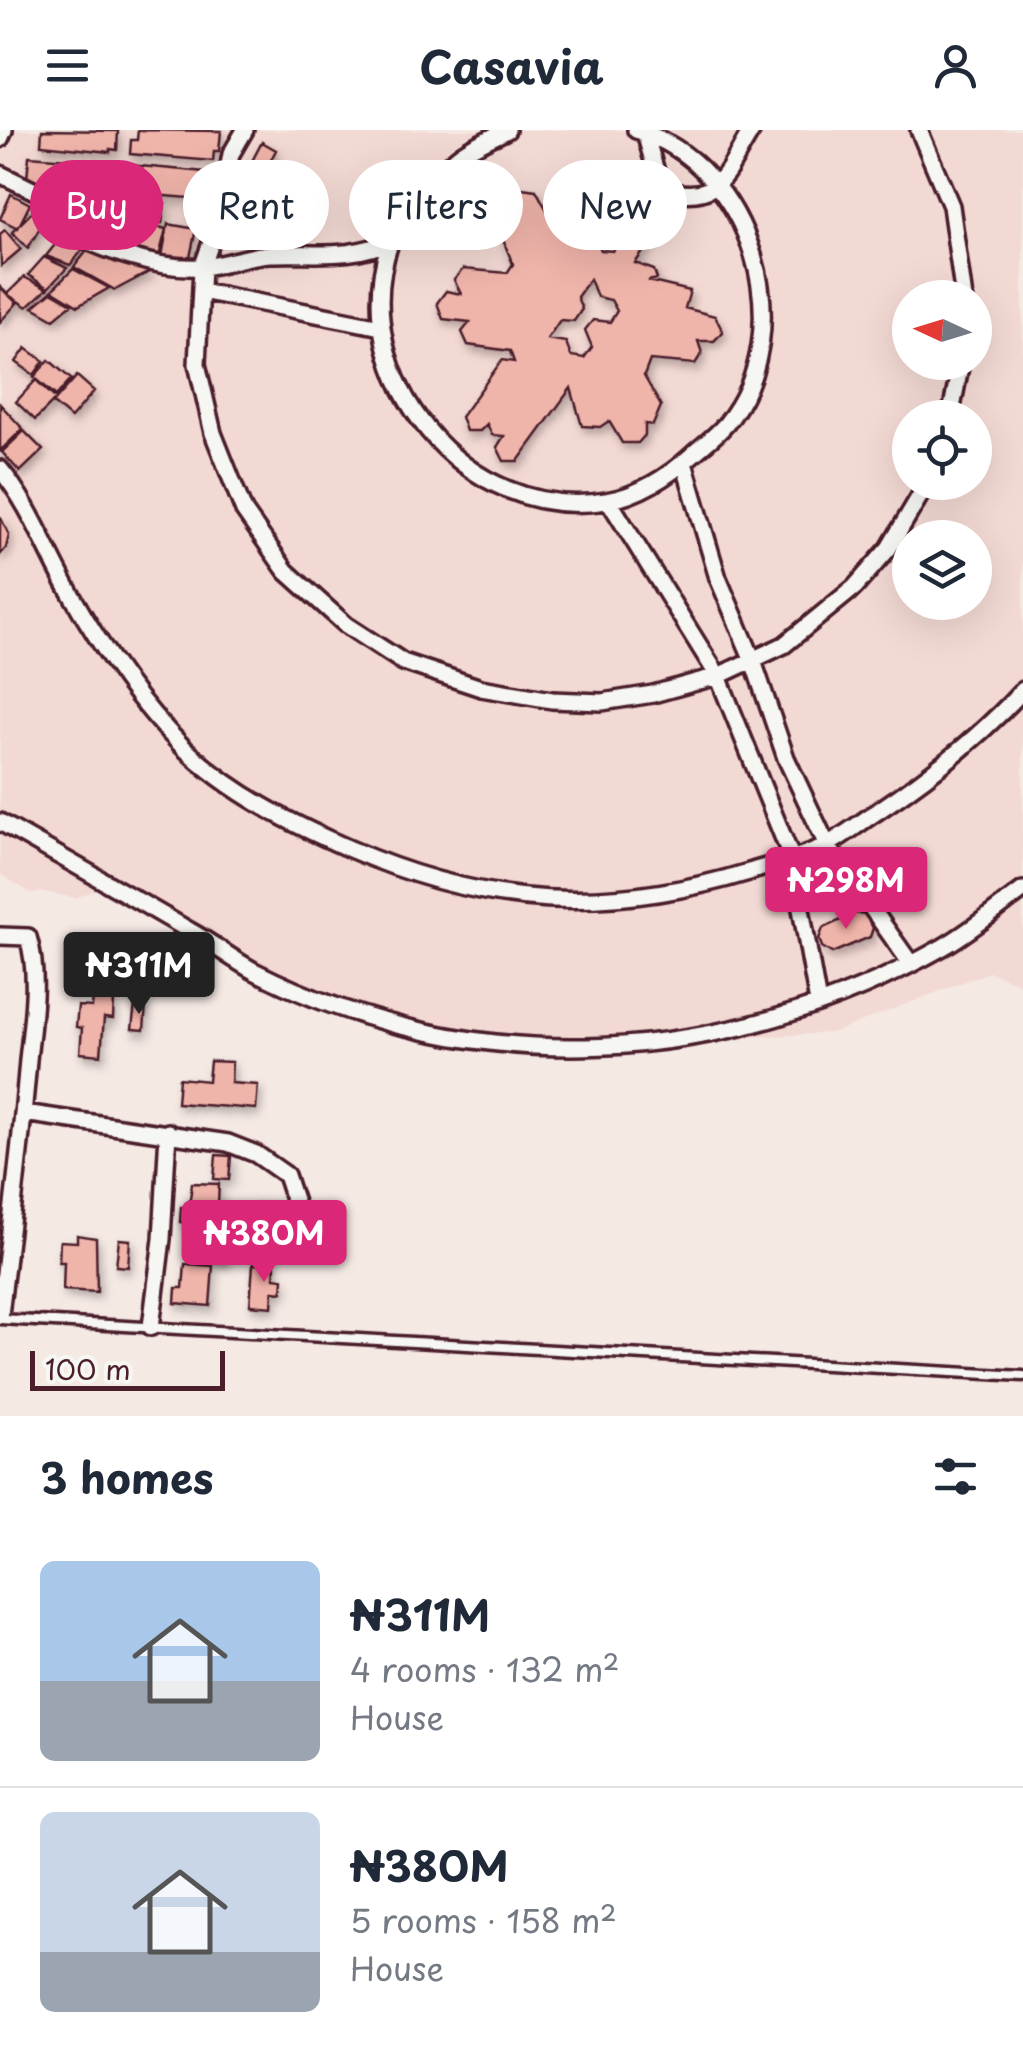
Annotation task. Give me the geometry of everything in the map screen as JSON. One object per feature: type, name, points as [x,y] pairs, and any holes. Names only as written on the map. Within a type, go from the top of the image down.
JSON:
[{"type":"street","points":[[0,139],[4,130]]},
{"type":"street","points":[[245,130],[232,154],[219,220],[202,268],[197,364],[213,433],[244,511],[286,571],[346,626],[403,662],[481,688],[552,700],[602,702],[653,694],[718,676],[784,645],[855,586],[889,548],[917,500]]},
{"type":"street","points":[[454,160],[506,130]]},
{"type":"street","points":[[643,131],[661,189],[701,194],[714,190],[752,130]]},
{"type":"street","points":[[919,130],[951,206],[961,280]]},
{"type":"street","points":[[388,250],[381,327],[405,397],[424,428],[468,471],[517,495],[557,503],[608,501],[654,484],[726,424],[743,396],[756,359],[762,320],[760,278],[748,238],[732,205],[717,185],[684,156],[643,131]]},
{"type":"street","points":[[0,174],[43,196],[52,226],[107,250],[160,264],[202,268],[264,254],[371,250]]},
{"type":"street","points":[[202,291],[381,327]]},
{"type":"street","points":[[684,462],[718,578],[752,658],[786,758],[827,845],[911,964]]},
{"type":"street","points":[[0,469],[30,514],[70,594],[148,710],[225,784],[300,827],[380,862],[492,895],[583,901],[680,890],[827,845],[959,754],[1023,690]]},
{"type":"street","points":[[608,501],[718,676],[792,858],[818,1003]]},
{"type":"street","points":[[0,822],[252,970],[376,1020],[460,1039],[576,1048],[634,1047],[737,1028],[850,993],[948,944],[1023,890]]},
{"type":"street","points":[[0,936],[28,937],[33,954],[24,1113],[0,1317]]},
{"type":"street","points":[[24,1113],[228,1143],[256,1154],[286,1175],[299,1216]]},
{"type":"street","points":[[151,1327],[162,1239],[168,1132]]},
{"type":"lane","points":[[0,1317],[1023,1376]]},
{"type":"shaded area","points":[[0,130],[1023,130],[1023,901],[1013,909],[1023,903],[1023,985],[989,972],[832,1033],[753,1037],[636,1052],[486,1043],[343,1010],[242,965],[99,888],[76,898],[31,893],[0,874]]},
{"type":"building","points":[[42,130],[118,131],[117,150],[41,145]]},
{"type":"building","points":[[138,130],[221,131],[219,151],[214,151],[213,160],[130,154],[131,140],[137,140]]},
{"type":"building","points":[[262,142],[276,150],[271,160],[253,160]]},
{"type":"building","points":[[29,156],[82,160],[30,160],[30,181]]},
{"type":"building","points":[[163,168],[183,170],[183,197],[163,196]]},
{"type":"building","points":[[523,188],[536,190],[543,203],[543,250],[645,250],[635,263],[654,270],[657,279],[648,281],[690,291],[685,308],[715,316],[723,332],[714,341],[698,341],[702,353],[695,364],[650,360],[644,376],[661,406],[653,425],[645,424],[645,435],[638,443],[622,443],[609,421],[600,427],[582,426],[571,388],[518,461],[504,461],[497,447],[504,436],[492,435],[487,424],[480,431],[466,431],[461,417],[502,360],[514,362],[510,351],[468,345],[462,332],[470,322],[443,319],[437,303],[446,291],[461,294],[454,280],[463,269],[507,273],[513,264],[507,250],[523,250]],"holes":[[[590,279],[597,297],[611,300],[617,311],[610,322],[593,320],[585,330],[592,347],[584,358],[571,356],[566,342],[547,339],[560,320],[574,321],[582,309],[577,297]]]},
{"type":"building","points":[[11,194],[30,204],[18,228],[0,219]]},
{"type":"building","points":[[30,214],[28,248],[12,232]]},
{"type":"building","points":[[168,224],[183,227],[183,250],[192,250],[189,262],[162,256]]},
{"type":"building","points":[[5,230],[21,249],[1,266],[0,234]]},
{"type":"building","points":[[51,250],[83,250],[70,265],[46,256]]},
{"type":"building","points":[[88,250],[101,250],[151,271],[115,290],[74,267]]},
{"type":"building","points":[[136,250],[161,250],[158,261],[135,255]]},
{"type":"building","points":[[44,257],[67,268],[48,288],[28,275]]},
{"type":"building","points":[[73,269],[109,288],[78,306],[52,290]]},
{"type":"building","points":[[24,277],[47,289],[27,307],[7,294]]},
{"type":"building","points":[[0,287],[17,303],[0,322]]},
{"type":"building","points":[[51,292],[72,304],[54,319],[33,307]]},
{"type":"building","points":[[26,348],[44,361],[34,375],[16,362]]},
{"type":"building","points":[[49,360],[71,379],[56,396],[34,377]]},
{"type":"building","points":[[77,376],[94,391],[71,418],[53,403]]},
{"type":"building","points":[[36,380],[56,399],[35,420],[16,402]]},
{"type":"building","points":[[0,404],[23,429],[0,451]]},
{"type":"building","points":[[24,431],[43,450],[20,472],[2,452]]},
{"type":"building","points":[[0,516],[9,535],[0,555]]},
{"type":"building","points":[[856,913],[867,914],[873,928],[870,937],[832,953],[822,947],[819,939],[823,928]]},
{"type":"building","points":[[93,998],[114,1000],[113,1019],[104,1018],[101,1055],[80,1053],[82,1028],[76,1027],[78,1006],[92,1007]]},
{"type":"building","points":[[135,1004],[146,1005],[144,1030],[132,1029]]},
{"type":"building","points":[[210,1061],[232,1062],[231,1083],[258,1085],[256,1109],[177,1103],[179,1078],[208,1081]]},
{"type":"building","points":[[216,1155],[231,1156],[229,1180],[214,1179]]},
{"type":"building","points":[[192,1183],[219,1184],[217,1224],[180,1222],[181,1207],[189,1207]]},
{"type":"building","points":[[257,1203],[280,1205],[279,1217],[288,1218],[287,1230],[279,1230],[278,1246],[255,1244]]},
{"type":"building","points":[[77,1235],[96,1238],[97,1292],[63,1290],[60,1241],[77,1242]]},
{"type":"building","points":[[210,1235],[227,1236],[226,1262],[213,1261],[214,1255],[209,1255]]},
{"type":"building","points":[[119,1239],[130,1240],[128,1267],[116,1266]]},
{"type":"building","points":[[185,1264],[213,1266],[210,1306],[175,1303],[176,1288],[183,1288]]},
{"type":"building","points":[[253,1264],[275,1266],[274,1278],[283,1279],[282,1292],[273,1291],[272,1307],[250,1305]]}]
